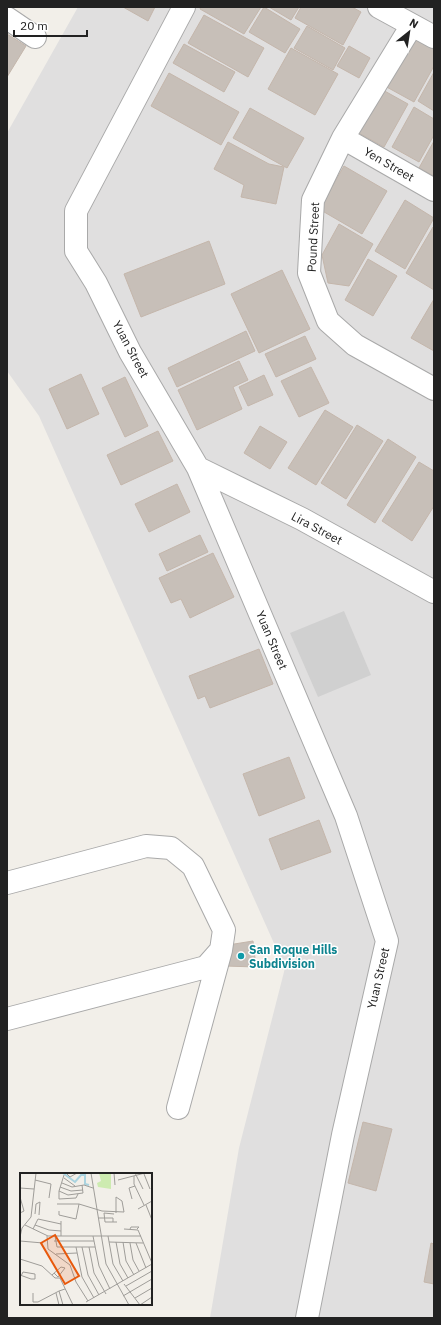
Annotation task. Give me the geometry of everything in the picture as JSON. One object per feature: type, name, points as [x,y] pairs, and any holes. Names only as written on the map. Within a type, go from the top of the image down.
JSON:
[{"type":"street","name":"Yuan Street","points":[[184,7],[76,211],[76,251],[96,283],[130,352],[198,468],[346,816],[387,941],[343,1135],[306,1318]]},
{"type":"street","points":[[379,7],[434,37]]},
{"type":"street","points":[[7,18],[35,37]]},
{"type":"street","name":"Pound Street","points":[[412,24],[343,138],[313,200],[309,272],[328,321],[355,344],[434,389]]},
{"type":"street","name":"Yen Street","points":[[343,138],[434,190]]},
{"type":"street","name":"Lira Street","points":[[198,468],[302,519],[434,592]]},
{"type":"street","points":[[7,883],[146,846],[170,848],[193,866],[224,930],[221,950],[178,1108]]},
{"type":"street","points":[[7,1019],[206,967],[221,950]]},
{"type":"shaded area","points":[[78,7],[434,7],[434,1318],[210,1318],[239,1148],[285,968],[39,416],[7,371],[7,133]]},
{"type":"shaded area","points":[[344,611],[371,675],[318,697],[290,633]]},
{"type":"building","points":[[123,7],[155,7],[148,21]]},
{"type":"building","points":[[201,7],[261,7],[244,34],[200,9]]},
{"type":"building","points":[[264,7],[300,29],[285,53],[249,32]]},
{"type":"building","points":[[269,7],[299,7],[291,20]]},
{"type":"building","points":[[301,7],[352,7],[361,12],[343,45],[295,18]]},
{"type":"building","points":[[204,15],[264,48],[248,77],[188,43]]},
{"type":"building","points":[[307,26],[345,48],[333,70],[294,48]]},
{"type":"building","points":[[7,34],[26,46],[7,77]]},
{"type":"building","points":[[410,36],[434,49],[434,66],[414,102],[383,85]]},
{"type":"building","points":[[184,44],[235,72],[224,92],[173,63]]},
{"type":"building","points":[[349,46],[370,58],[359,78],[337,66]]},
{"type":"building","points":[[291,48],[338,74],[315,115],[268,89]]},
{"type":"building","points":[[434,72],[434,111],[418,101]]},
{"type":"building","points":[[169,73],[239,112],[221,145],[151,106]]},
{"type":"building","points":[[381,89],[408,104],[384,147],[357,132]]},
{"type":"building","points":[[414,107],[434,119],[434,135],[419,162],[392,147]]},
{"type":"building","points":[[250,108],[304,138],[287,168],[233,138]]},
{"type":"building","points":[[434,141],[434,176],[419,168]]},
{"type":"building","points":[[228,142],[269,164],[284,167],[276,204],[241,197],[244,185],[214,169]]},
{"type":"building","points":[[344,166],[387,191],[362,234],[319,209]]},
{"type":"building","points":[[405,200],[434,218],[405,269],[375,251]]},
{"type":"building","points":[[339,224],[373,244],[349,286],[328,283],[322,255]]},
{"type":"building","points":[[433,227],[434,228],[434,290],[406,273]]},
{"type":"building","points":[[209,241],[225,284],[141,317],[124,274]]},
{"type":"building","points":[[368,259],[397,276],[373,316],[345,300]]},
{"type":"building","points":[[282,270],[310,329],[259,353],[231,294]]},
{"type":"building","points":[[434,299],[434,351],[411,338]]},
{"type":"building","points":[[246,331],[255,351],[177,387],[168,368]]},
{"type":"building","points":[[305,336],[316,359],[276,377],[265,354]]},
{"type":"building","points":[[239,361],[248,380],[233,387],[242,409],[197,430],[178,390]]},
{"type":"building","points":[[311,367],[329,403],[299,417],[281,381]]},
{"type":"building","points":[[81,374],[99,414],[67,429],[49,389]]},
{"type":"building","points":[[264,375],[273,395],[248,406],[239,387]]},
{"type":"building","points":[[125,377],[148,426],[125,437],[102,388]]},
{"type":"building","points":[[325,410],[353,427],[316,485],[288,468]]},
{"type":"building","points":[[357,425],[383,441],[346,499],[321,483]]},
{"type":"building","points":[[260,426],[287,442],[270,469],[244,453]]},
{"type":"building","points":[[158,431],[173,461],[121,485],[107,455]]},
{"type":"building","points":[[388,439],[416,457],[375,523],[347,505]]},
{"type":"building","points":[[419,462],[434,471],[434,506],[412,541],[382,521]]},
{"type":"building","points":[[177,484],[190,512],[149,532],[135,504]]},
{"type":"building","points":[[200,535],[208,552],[167,571],[159,554]]},
{"type":"building","points":[[213,553],[234,597],[190,618],[181,599],[171,603],[159,578]]},
{"type":"building","points":[[259,649],[273,684],[210,708],[205,696],[198,699],[189,676]]},
{"type":"building","points":[[289,757],[305,798],[259,816],[243,774]]},
{"type":"building","points":[[319,820],[331,852],[281,870],[269,839]]},
{"type":"building","name":"San Roque Hills Subdivision","points":[[253,941],[256,967],[225,966],[228,945]]},
{"type":"building","points":[[363,1122],[392,1129],[376,1191],[348,1183]]},
{"type":"building","points":[[431,1243],[434,1244],[434,1284],[424,1282]]},
{"type":"place","name":"San Roque Hills Subdivision","points":[[241,956]]}]
